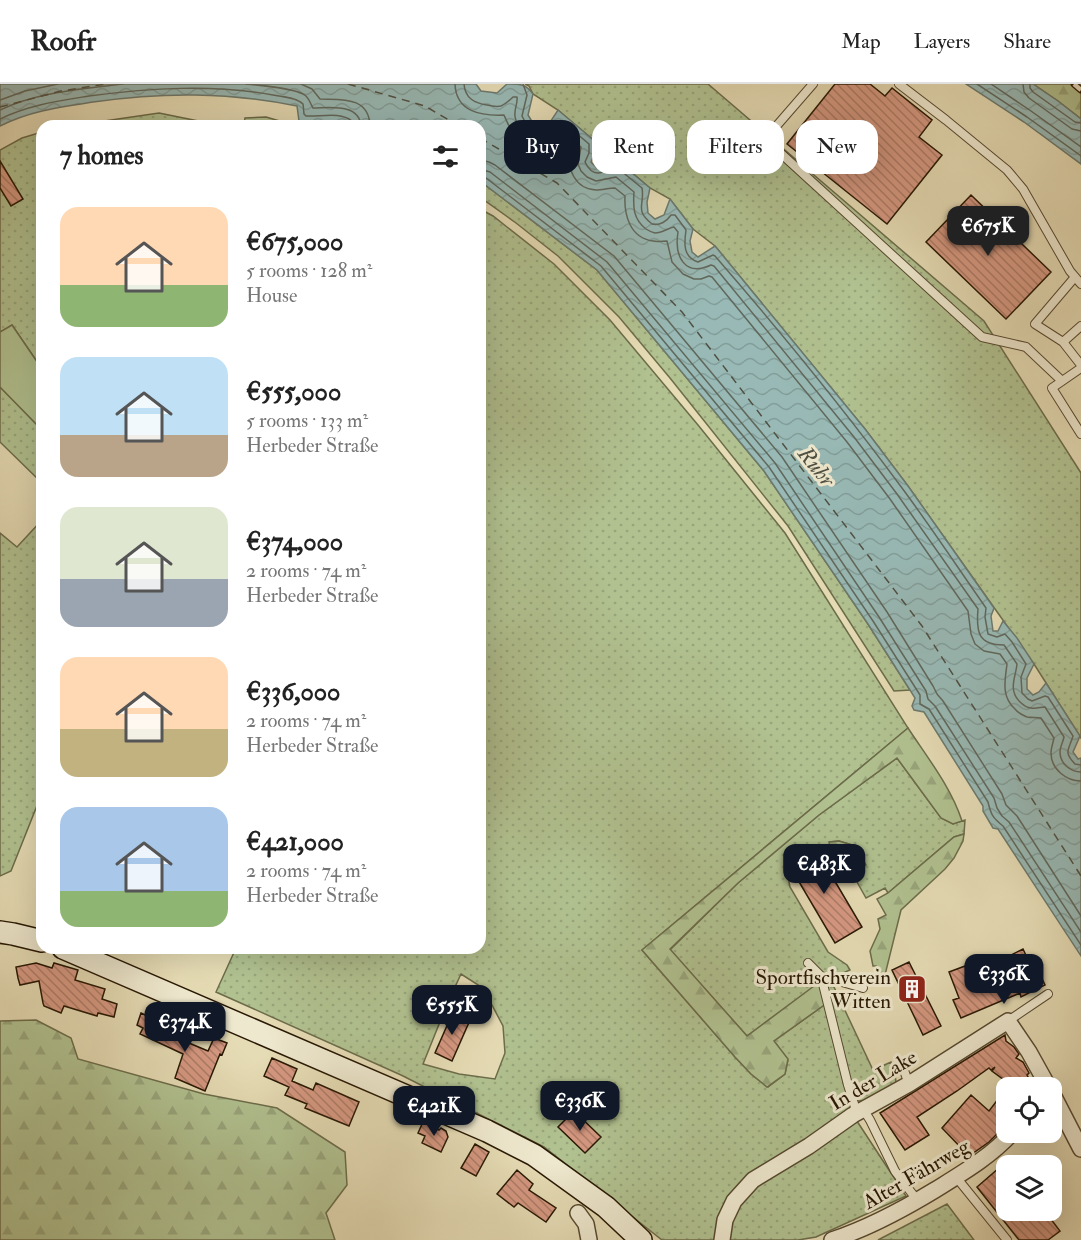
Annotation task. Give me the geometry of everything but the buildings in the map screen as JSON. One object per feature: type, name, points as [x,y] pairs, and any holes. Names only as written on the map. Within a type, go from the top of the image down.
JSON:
[{"type":"main road","points":[[0,932],[36,938]]},
{"type":"main road","points":[[77,954],[487,1131],[534,1155],[606,1207],[641,1240]]},
{"type":"street","name":"In der Lake","points":[[722,1240],[725,1220],[734,1201],[753,1180],[809,1146],[858,1112],[909,1084],[1008,1021]]},
{"type":"street","points":[[1008,1021],[1043,1077]]},
{"type":"street","points":[[1062,1112],[1081,1149]]},
{"type":"street","name":"Alter Fährweg","points":[[832,1240],[893,1215],[981,1162],[1001,1143]]},
{"type":"street","points":[[578,1213],[586,1224],[590,1240]]},
{"type":"lane","points":[[899,84],[1006,170],[1023,189],[1078,281],[1035,324],[1063,342],[1081,367],[1052,388],[1081,434]]},
{"type":"lane","points":[[809,85],[774,130],[776,149],[982,337],[1026,347],[1062,381]]},
{"type":"lane","points":[[1063,342],[1081,326]]},
{"type":"lane","points":[[808,963],[821,976],[863,988]]},
{"type":"lane","points":[[821,976],[855,1107],[858,1112],[870,1120],[895,1171],[917,1200]]},
{"type":"lane","points":[[1008,1021],[1048,994]]},
{"type":"lane","points":[[902,1065],[909,1084]]},
{"type":"lane","points":[[956,1177],[1006,1240]]},
{"type":"green space","points":[[525,84],[708,84],[750,120],[687,120],[687,174],[784,174],[784,149],[796,160],[796,174],[813,174],[984,321],[1081,473],[1081,738],[1034,664],[865,429],[715,246],[693,229],[670,199],[650,188],[633,174],[675,174],[675,120],[592,120],[592,139],[580,129],[580,120],[570,120],[533,94],[529,86]]},
{"type":"green space","points":[[1033,84],[1081,84],[1081,119],[1058,101]]},
{"type":"green space","points":[[159,113],[193,120],[111,120]]},
{"type":"green space","points":[[266,117],[276,120],[245,120],[245,118]]},
{"type":"green space","points":[[36,134],[36,360],[12,325],[0,332],[0,150],[22,138]]},
{"type":"green space","points":[[486,186],[597,270],[764,471],[910,690],[894,691],[788,526],[619,317],[558,256],[486,201]]},
{"type":"green space","points":[[486,212],[554,264],[610,320],[698,425],[785,533],[908,728],[642,950],[735,1057],[751,1074],[768,1087],[785,1074],[788,1060],[774,1041],[827,1003],[821,977],[815,986],[747,1036],[670,950],[738,883],[819,815],[897,758],[941,818],[953,824],[965,820],[964,834],[954,837],[888,893],[885,888],[866,898],[852,873],[866,865],[855,846],[839,841],[830,842],[831,854],[797,851],[788,877],[790,887],[828,952],[847,965],[850,970],[841,974],[833,973],[828,984],[834,987],[873,1070],[891,1062],[896,1083],[869,1101],[857,1101],[851,1081],[848,1085],[855,1107],[853,1115],[906,1196],[816,1237],[798,1240],[662,1240],[544,1147],[401,1075],[216,992],[233,954],[486,954]],"holes":[[[461,974],[483,988],[503,1026],[505,1053],[495,1079],[459,1074],[423,1064]]]},
{"type":"green space","points":[[12,325],[36,360],[36,424],[0,387],[0,332]]},
{"type":"green space","points":[[0,387],[36,424],[36,477],[0,442]]},
{"type":"green space","points":[[36,526],[36,808],[11,871],[0,876],[0,533],[17,547]]},
{"type":"green space","points":[[908,728],[945,784],[962,821],[953,824],[941,818],[897,758],[819,815],[738,883],[670,949],[747,1036],[814,986],[821,976],[827,1003],[774,1041],[788,1059],[785,1074],[767,1087],[735,1057],[642,950]]},
{"type":"green space","points":[[964,834],[954,858],[945,869],[901,910],[885,975],[879,974],[876,966],[873,966],[870,951],[880,929],[878,919],[886,915],[877,899],[888,893],[954,837]]},
{"type":"green space","points":[[839,841],[855,846],[862,858],[848,865],[844,859],[831,854],[829,842]]},
{"type":"green space","points":[[36,1020],[71,1038],[78,1059],[204,1094],[277,1108],[345,1152],[347,1185],[326,1213],[335,1240],[0,1240],[0,1021]]},
{"type":"green space","points":[[947,1204],[974,1240],[878,1240]]},
{"type":"water","name":"Ruhr","points":[[0,84],[476,84],[481,91],[497,93],[507,84],[525,86],[533,94],[528,115],[531,120],[504,120],[504,174],[580,174],[580,129],[592,139],[592,174],[633,174],[650,188],[647,202],[648,213],[655,219],[664,215],[670,199],[693,229],[690,241],[692,252],[698,257],[715,246],[865,429],[908,486],[994,608],[991,616],[993,631],[998,631],[1003,621],[1017,638],[1034,664],[1027,678],[1027,689],[1033,695],[1039,692],[1046,683],[1080,736],[1073,752],[1078,759],[1081,758],[1081,956],[998,829],[993,828],[983,811],[983,806],[924,712],[914,710],[912,706],[915,698],[910,690],[764,471],[597,270],[486,186],[486,120],[299,120],[297,106],[245,98],[170,95],[69,106],[34,113],[0,126]]},
{"type":"water","points":[[966,84],[1033,84],[1058,101],[1081,119],[1081,164],[1024,122]]},
{"type":"water","points":[[558,110],[570,120],[552,120]]},
{"type":"ferry route","points":[[0,107],[61,91],[106,84]]},
{"type":"ferry route","points":[[348,84],[425,106],[449,120]]},
{"type":"ferry route","points":[[486,142],[557,183],[682,312],[922,626],[1081,876]]},
{"type":"railway","points":[[1074,84],[1081,90]]},
{"type":"place","name":"Sportfischverein Witten","points":[[912,989]]}]
